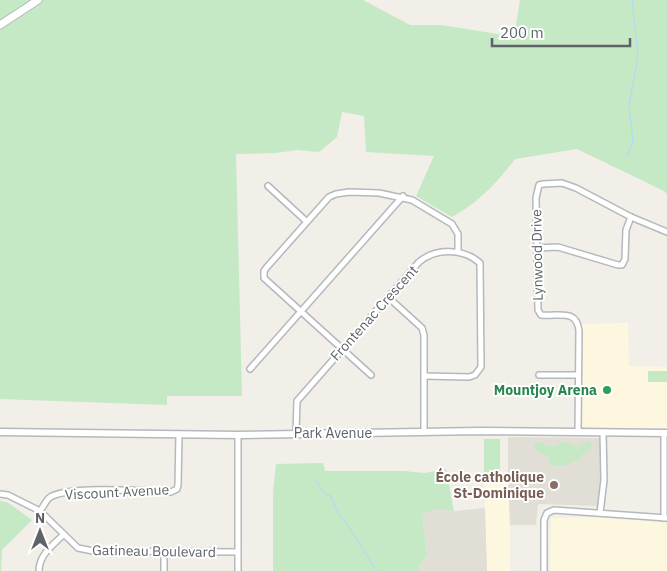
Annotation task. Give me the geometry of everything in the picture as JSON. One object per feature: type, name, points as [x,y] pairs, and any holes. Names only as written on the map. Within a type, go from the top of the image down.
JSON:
[{"type":"main road","points":[[0,25],[38,0]]},
{"type":"street","name":"Lynwood Drive","points":[[578,432],[579,331],[577,320],[572,316],[541,315],[538,310],[536,198],[539,185],[562,183],[576,188],[630,217],[667,232]]},
{"type":"street","points":[[268,186],[306,221]]},
{"type":"street","points":[[371,374],[264,278],[264,272],[306,221],[329,197],[336,194],[379,192],[402,196],[412,200],[452,224],[458,234],[458,252],[474,258],[480,263],[480,367],[475,374],[469,377],[424,376]]},
{"type":"street","points":[[250,369],[402,196]]},
{"type":"street","points":[[537,248],[558,247],[622,265],[625,259],[626,230],[630,217]]},
{"type":"street","name":"Frontenac Crescent","points":[[296,433],[298,401],[342,348],[426,256],[435,253],[458,252]]},
{"type":"street","points":[[388,298],[422,328],[424,335],[424,432]]},
{"type":"street","points":[[539,375],[578,375]]},
{"type":"street","name":"Park Avenue","points":[[0,432],[238,435],[424,432],[666,433]]},
{"type":"street","points":[[600,513],[604,480],[603,432]]},
{"type":"street","points":[[544,571],[544,520],[547,513],[554,510],[665,518],[666,433]]},
{"type":"street","name":"Viscount Avenue","points":[[40,511],[50,498],[62,493],[80,491],[171,492],[177,489],[179,434]]},
{"type":"street","points":[[238,435],[238,571]]},
{"type":"street","name":"Gatineau Boulevard","points":[[0,494],[8,495],[40,511],[78,548],[93,552],[238,552]]},
{"type":"street","points":[[38,571],[39,563],[44,554],[63,535]]},
{"type":"street","points":[[164,552],[164,571]]},
{"type":"shaded area","points":[[628,323],[629,366],[667,367],[667,429],[582,427],[582,324]]},
{"type":"shaded area","name":"École catholique St-Dominique","points":[[508,437],[600,438],[601,490],[598,506],[538,504],[536,525],[510,525]]},
{"type":"shaded area","points":[[484,480],[508,480],[510,571],[487,571]]},
{"type":"shaded area","points":[[485,508],[487,571],[419,571],[418,568],[427,553],[422,514],[437,509],[454,511]]},
{"type":"shaded area","points":[[599,517],[667,523],[667,571],[550,571],[551,518]]},
{"type":"green space","points":[[0,0],[363,0],[410,25],[441,25],[504,35],[515,31],[520,0],[667,0],[667,194],[577,149],[515,159],[487,191],[452,217],[416,196],[434,156],[366,152],[364,116],[342,112],[337,137],[319,152],[297,150],[276,153],[236,154],[242,396],[167,396],[167,405],[0,399]]},
{"type":"green space","points":[[648,371],[667,371],[667,382],[648,382]]},
{"type":"green space","points":[[484,439],[500,439],[500,478],[484,478]]},
{"type":"green space","points":[[537,442],[553,447],[565,442],[576,447],[588,442],[591,443],[592,448],[581,455],[580,461],[573,461],[567,465],[550,465],[549,457],[535,450],[534,446]]},
{"type":"green space","points":[[323,463],[325,471],[404,471],[425,473],[446,469],[454,511],[437,509],[422,514],[427,554],[418,568],[419,571],[273,571],[273,493],[276,464]]},
{"type":"green space","points":[[0,501],[7,502],[32,520],[2,550],[1,571],[0,571]]},
{"type":"waterway","points":[[627,156],[633,141],[629,107],[638,55],[632,0]]},
{"type":"waterway","points":[[316,481],[326,495],[331,496],[339,515],[377,571]]},
{"type":"place","name":"Mountjoy Arena","points":[[607,390]]},
{"type":"place","name":"École catholique St-Dominique","points":[[554,485]]}]
